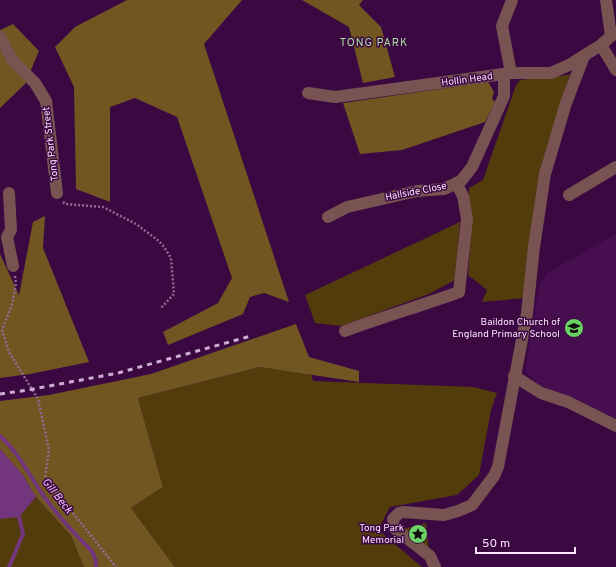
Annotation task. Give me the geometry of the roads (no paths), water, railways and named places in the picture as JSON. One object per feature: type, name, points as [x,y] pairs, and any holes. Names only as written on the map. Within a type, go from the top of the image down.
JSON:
[{"type":"street","name":"Hallside Close","points":[[328,218],[347,207],[417,191],[444,189],[461,181],[472,168],[504,96],[507,74],[502,26],[512,0]]},
{"type":"street","points":[[606,0],[613,34]]},
{"type":"street","name":"Hollin Head","points":[[308,93],[334,97],[507,74],[551,73],[569,66],[601,45],[613,34]]},
{"type":"street","name":"Tong Park Street","points":[[0,37],[13,61],[35,83],[46,101],[57,193]]},
{"type":"street","points":[[601,45],[616,70]]},
{"type":"street","points":[[435,567],[430,556],[394,528],[394,519],[398,513],[444,515],[472,505],[494,476],[498,466],[527,313],[534,247],[545,174],[566,103],[584,56]]},
{"type":"street","points":[[569,194],[612,169]]},
{"type":"street","points":[[345,331],[459,292],[467,219],[463,196],[456,183]]},
{"type":"street","points":[[9,193],[11,230],[4,235],[13,266]]},
{"type":"street","points":[[514,376],[541,393],[568,402],[616,426]]},
{"type":"waterway","name":"Gill Beck","points":[[0,436],[13,450],[51,506],[91,550],[95,557],[96,567]]},
{"type":"waterway","points":[[9,567],[23,534],[19,517]]},
{"type":"railway","points":[[0,394],[118,373],[251,336]]},
{"type":"place","name":"Baildon Church of England Primary School","points":[[574,328]]},
{"type":"place","name":"Tong Park Memorial","points":[[418,534]]},
{"type":"district","name":"TONG PARK","points":[[374,43]]}]
